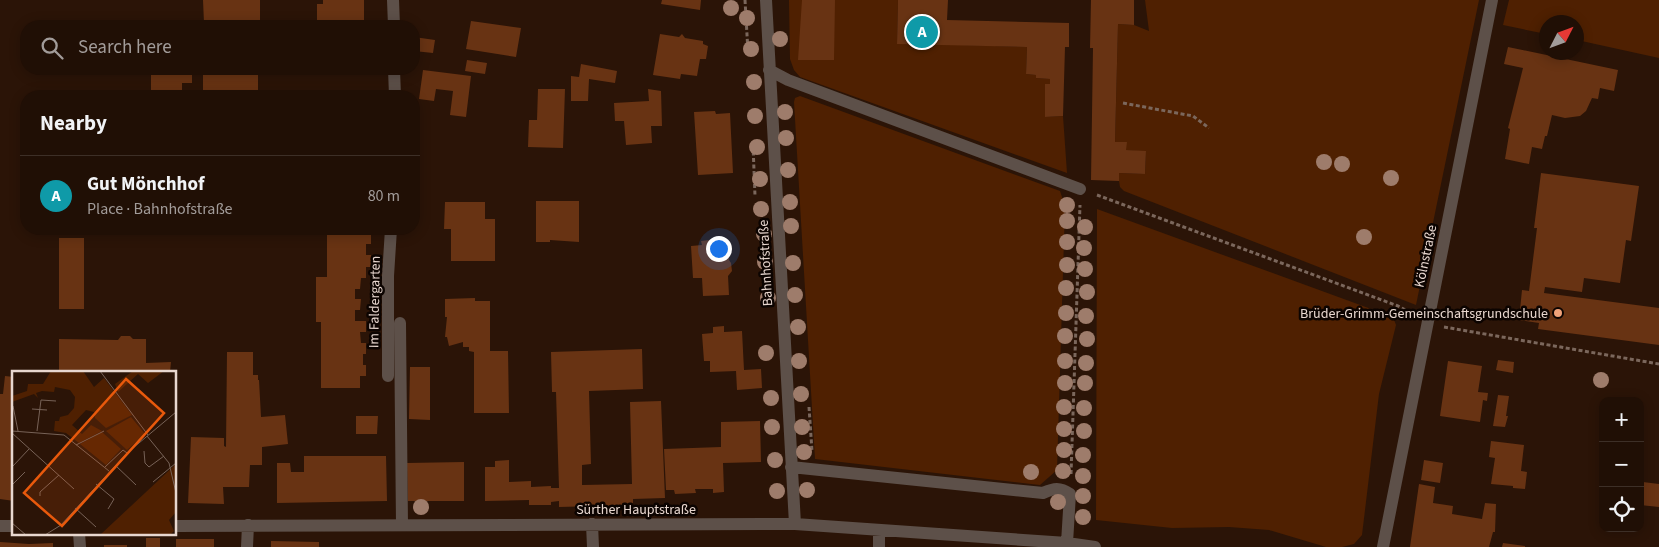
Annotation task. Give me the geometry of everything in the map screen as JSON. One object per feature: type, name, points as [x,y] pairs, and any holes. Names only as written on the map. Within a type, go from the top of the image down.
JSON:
[{"type":"street","points":[[393,0],[394,20]]},
{"type":"street","name":"Bahnhofstraße","points":[[766,0],[795,524]]},
{"type":"street","name":"Kölnstraße","points":[[1383,547],[1426,323],[1492,0]]},
{"type":"street","points":[[769,70],[797,83],[1080,189]]},
{"type":"street","points":[[394,75],[394,90]]},
{"type":"street","name":"Im Faldergarten","points":[[388,376],[388,276],[391,235]]},
{"type":"street","points":[[400,323],[402,525]]},
{"type":"street","points":[[792,467],[1043,493],[1057,488],[1064,489],[1070,494],[1068,543]]},
{"type":"street","points":[[592,524],[594,547]]},
{"type":"street","name":"Sürther Hauptstraße","points":[[176,526],[795,524],[1068,543],[1095,547]]},
{"type":"street","points":[[247,547],[248,526]]},
{"type":"street","points":[[879,531],[879,547]]},
{"type":"street","points":[[79,534],[80,547]]},
{"type":"path","points":[[1123,103],[1193,116],[1209,128]]},
{"type":"path","points":[[1070,494],[1080,189],[1398,306],[1426,323],[1453,330],[1659,364]]},
{"type":"shaded area","points":[[789,0],[898,0],[897,43],[1027,47],[1026,74],[1036,75],[1036,78],[1050,79],[1050,84],[1045,84],[1045,117],[1063,116],[1067,173],[800,77],[794,70],[790,59]]},
{"type":"shaded area","points":[[1145,0],[1479,0],[1416,305],[1124,191],[1120,187],[1119,173],[1145,174],[1146,152],[1126,150],[1126,142],[1115,142],[1118,24],[1134,25],[1149,31]]},
{"type":"shaded area","points":[[1509,0],[1659,0],[1659,58],[1584,42],[1584,15],[1539,15],[1539,33],[1503,25]]},
{"type":"shaded area","points":[[800,96],[1060,191],[1065,206],[1057,470],[1040,485],[815,459],[794,102],[795,98]]},
{"type":"shaded area","points":[[1097,209],[1393,317],[1396,325],[1379,394],[1362,535],[1354,544],[1342,547],[1326,547],[1269,530],[1229,527],[1172,528],[1096,520]]},
{"type":"building","points":[[203,0],[260,0],[260,20],[204,20]]},
{"type":"building","points":[[323,0],[364,0],[364,20],[317,20],[317,4],[323,4]]},
{"type":"building","points":[[662,0],[701,0],[700,10],[661,4]]},
{"type":"building","points":[[802,0],[835,0],[834,60],[798,60]]},
{"type":"building","points":[[898,0],[948,0],[947,20],[1069,23],[1069,47],[1065,47],[1063,116],[1045,117],[1045,84],[1050,84],[1050,79],[1036,78],[1036,75],[1026,74],[1027,47],[897,44]]},
{"type":"building","points":[[1091,0],[1134,0],[1134,25],[1118,24],[1115,142],[1127,142],[1126,150],[1146,151],[1145,174],[1119,173],[1119,181],[1091,180],[1093,48],[1090,48]]},
{"type":"building","points":[[471,21],[521,28],[516,57],[466,49]]},
{"type":"building","points":[[660,34],[679,37],[682,34],[685,38],[703,41],[703,44],[708,46],[706,59],[700,59],[697,76],[681,74],[680,79],[653,75]]},
{"type":"building","points":[[420,38],[435,40],[433,53],[420,52]]},
{"type":"building","points":[[1508,47],[1539,53],[1539,60],[1570,60],[1618,70],[1614,91],[1600,88],[1598,99],[1592,98],[1586,111],[1580,116],[1565,118],[1552,115],[1542,149],[1532,147],[1529,164],[1505,159],[1510,129],[1508,128],[1523,68],[1504,64]]},
{"type":"building","points":[[467,60],[487,63],[485,74],[465,71]]},
{"type":"building","points":[[581,64],[617,71],[615,83],[589,79],[588,101],[571,101],[571,76],[579,77]]},
{"type":"building","points":[[423,70],[471,76],[466,117],[450,115],[453,91],[436,89],[434,101],[420,99]]},
{"type":"building","points":[[151,75],[192,75],[192,83],[182,83],[182,90],[151,90]]},
{"type":"building","points":[[203,75],[258,75],[258,90],[203,90]]},
{"type":"building","points":[[538,89],[565,89],[563,148],[528,147],[529,120],[537,120]]},
{"type":"building","points":[[648,89],[661,91],[662,126],[651,126],[652,143],[626,145],[624,121],[615,121],[614,103],[649,101]]},
{"type":"building","points":[[715,111],[716,114],[730,113],[733,173],[698,175],[694,112]]},
{"type":"building","points":[[1541,173],[1639,186],[1631,241],[1626,240],[1620,283],[1584,278],[1582,292],[1545,287],[1544,293],[1659,308],[1659,345],[1538,329],[1539,323],[1519,320],[1522,290],[1529,291],[1537,228],[1534,228]]},
{"type":"building","points":[[536,201],[579,201],[579,242],[550,240],[550,242],[536,242]]},
{"type":"building","points":[[445,202],[485,202],[485,219],[495,219],[495,261],[451,261],[451,229],[444,229]]},
{"type":"building","points":[[327,235],[371,235],[371,244],[366,244],[366,255],[371,255],[371,267],[366,267],[366,278],[361,278],[360,289],[355,289],[355,299],[361,299],[360,310],[355,310],[355,321],[366,321],[366,332],[360,332],[361,343],[366,343],[363,365],[366,365],[366,376],[360,376],[360,388],[321,388],[321,322],[316,322],[316,277],[327,277]]},
{"type":"building","points":[[59,238],[84,238],[84,309],[59,309]]},
{"type":"building","points":[[717,239],[718,244],[728,244],[732,271],[728,276],[729,295],[703,296],[702,278],[693,278],[691,246],[702,245],[701,241]]},
{"type":"building","points":[[475,298],[475,301],[490,301],[490,351],[508,351],[509,413],[474,413],[474,352],[469,351],[469,347],[463,347],[463,342],[449,346],[447,337],[445,337],[447,317],[445,317],[445,299]]},
{"type":"building","points":[[724,326],[724,332],[742,331],[744,370],[761,369],[762,388],[737,390],[736,371],[710,372],[710,361],[704,361],[702,334],[713,333],[713,327]]},
{"type":"building","points":[[121,336],[130,336],[133,339],[146,339],[146,363],[171,362],[170,371],[59,371],[59,339],[118,340]]},
{"type":"building","points":[[642,349],[643,389],[589,391],[591,464],[582,465],[582,485],[632,484],[630,402],[661,401],[665,498],[633,499],[633,505],[559,507],[559,501],[551,502],[551,505],[529,505],[529,500],[485,501],[485,467],[495,467],[495,461],[509,460],[509,482],[531,481],[531,487],[551,486],[551,488],[559,488],[556,392],[552,392],[551,352]]},
{"type":"building","points":[[227,352],[253,352],[253,375],[258,375],[259,380],[261,417],[285,415],[288,444],[262,447],[262,465],[250,465],[249,487],[223,487],[224,504],[188,503],[191,437],[224,438],[224,446],[226,447]]},
{"type":"building","points":[[1498,360],[1514,362],[1513,373],[1496,370]]},
{"type":"building","points":[[1448,361],[1482,366],[1478,392],[1488,393],[1487,401],[1483,400],[1480,422],[1440,416]]},
{"type":"building","points":[[410,367],[430,367],[430,420],[409,419]]},
{"type":"building","points":[[5,376],[12,377],[12,501],[0,499],[0,394],[3,394]]},
{"type":"building","points":[[1498,395],[1509,396],[1506,416],[1508,416],[1505,427],[1493,426]]},
{"type":"building","points":[[356,416],[378,416],[377,434],[356,434]]},
{"type":"building","points":[[760,421],[761,462],[723,463],[724,492],[713,493],[713,489],[695,489],[696,493],[675,494],[674,490],[666,490],[664,449],[721,447],[721,422]]},
{"type":"building","points":[[1491,441],[1524,445],[1521,471],[1527,472],[1525,489],[1491,484],[1495,458],[1489,457]]},
{"type":"building","points":[[304,456],[386,456],[387,501],[277,503],[277,463],[290,463],[291,472],[304,472]]},
{"type":"building","points":[[1424,460],[1443,463],[1440,483],[1421,480]]},
{"type":"building","points":[[464,462],[464,501],[408,501],[407,463]]},
{"type":"building","points":[[1644,482],[1659,484],[1659,507],[1644,505]]},
{"type":"building","points":[[1419,484],[1435,487],[1433,503],[1453,506],[1452,514],[1482,519],[1485,503],[1496,504],[1495,532],[1493,532],[1489,547],[1410,547]]},
{"type":"building","points":[[146,538],[160,538],[160,547],[146,547]]},
{"type":"building","points":[[176,539],[214,539],[214,547],[176,547]]},
{"type":"building","points":[[271,541],[319,542],[319,547],[271,547]]},
{"type":"building","points":[[0,542],[53,543],[53,547],[0,547]]},
{"type":"building","points":[[1503,543],[1525,546],[1525,547],[1502,547]]},
{"type":"building","points":[[104,545],[127,545],[127,547],[104,547]]},
{"type":"place","name":"Gut Mönchhof","points":[[922,32]]},
{"type":"place","name":"Brüder-Grimm-Gemeinschaftsgrundschule","points":[[1558,313]]}]
